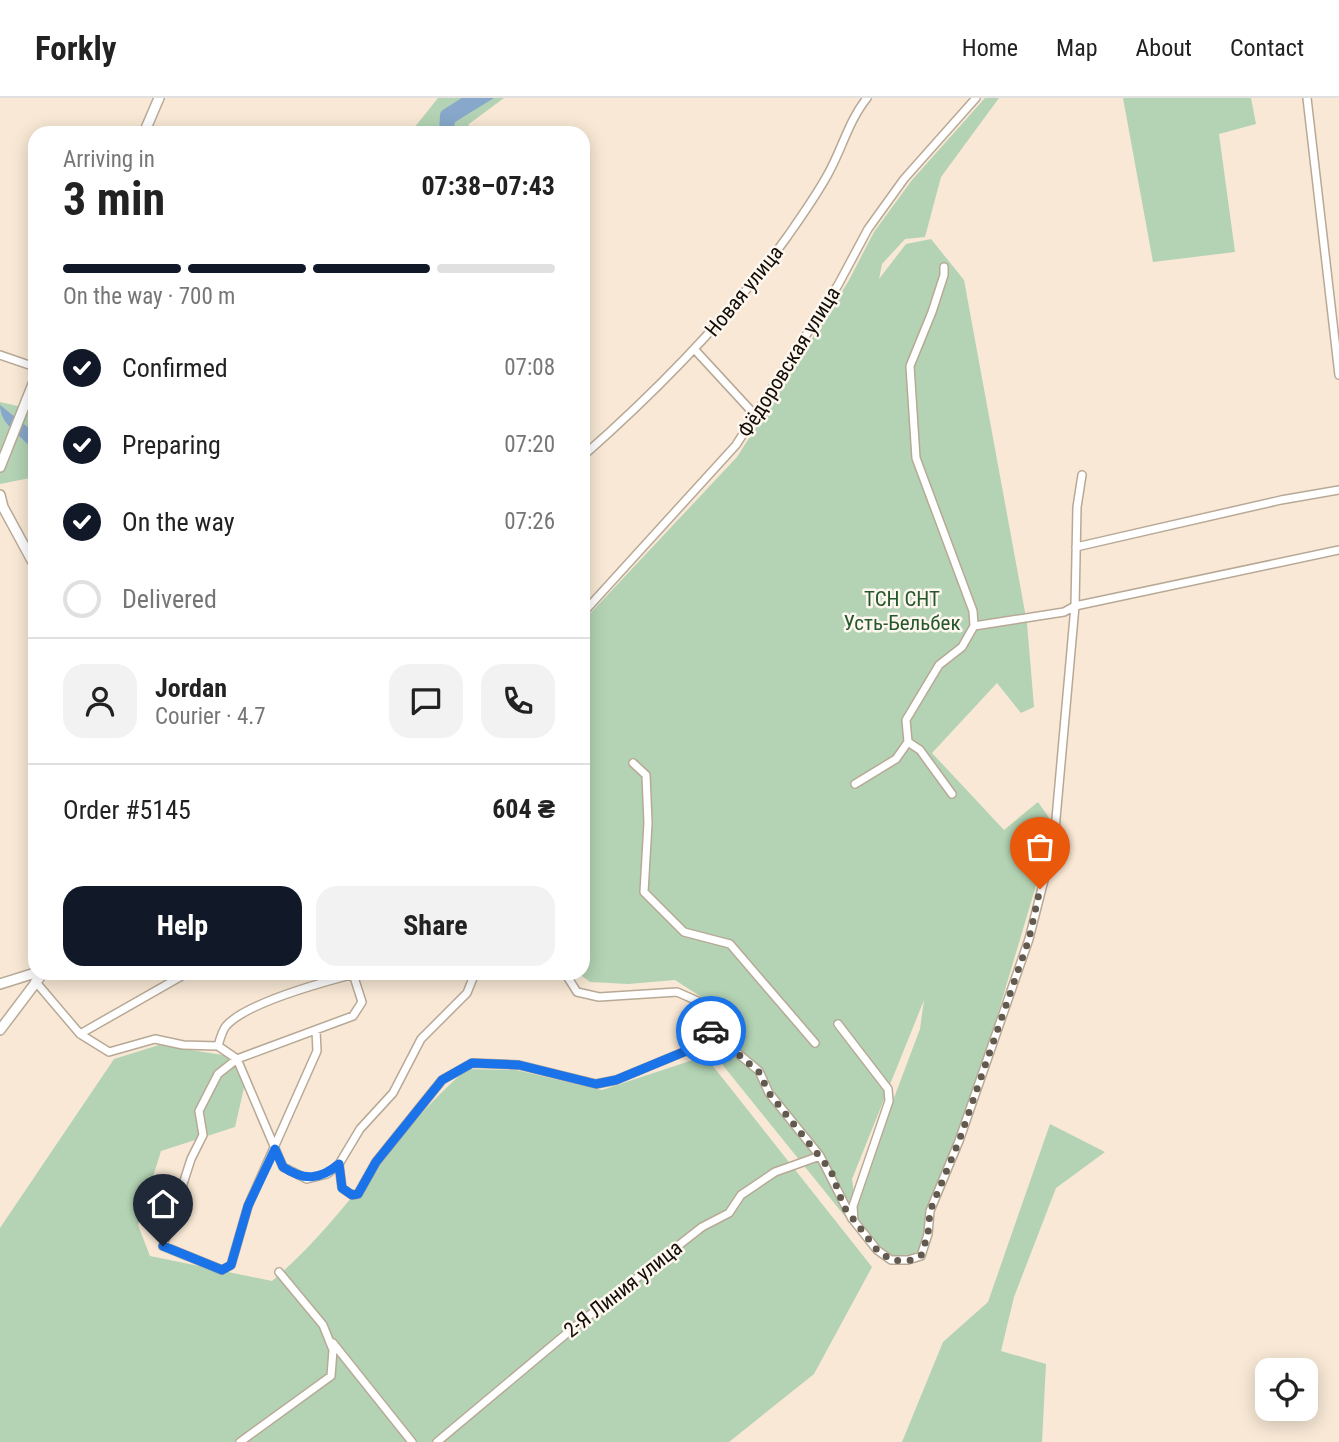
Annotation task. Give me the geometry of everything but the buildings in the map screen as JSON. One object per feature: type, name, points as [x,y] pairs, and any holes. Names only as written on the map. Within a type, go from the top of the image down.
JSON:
[{"type":"main road","points":[[147,126],[159,98]]},
{"type":"main road","points":[[0,467],[28,394]]},
{"type":"main road","points":[[0,495],[3,507],[28,553]]},
{"type":"main road","points":[[0,984],[28,978]]},
{"type":"main road","points":[[0,1030],[33,980]]},
{"type":"street","name":"Новая улица","points":[[590,450],[652,395],[696,351],[787,237],[828,174],[857,110],[867,98]]},
{"type":"street","name":"Фёдоровская улица","points":[[590,605],[736,445],[838,285],[868,229],[904,179],[976,98]]},
{"type":"street","points":[[1307,98],[1339,375]]},
{"type":"street","points":[[855,784],[896,759],[908,742],[906,720],[939,666],[962,647],[974,626],[974,611],[916,458],[910,366],[932,312],[944,267]]},
{"type":"street","points":[[696,351],[755,415]]},
{"type":"street","points":[[0,355],[28,365]]},
{"type":"street","points":[[569,980],[577,992],[599,997],[677,992],[702,1003],[711,1031],[759,1072],[769,1093],[831,1171],[844,1207],[877,1250],[891,1260],[908,1261],[921,1256],[938,1188],[959,1141],[1029,939],[1054,841],[1075,606],[1076,547],[1082,475]]},
{"type":"street","points":[[1076,547],[1281,500],[1339,490]]},
{"type":"street","points":[[974,626],[1064,612],[1075,606],[1339,550]]},
{"type":"street","points":[[908,742],[920,750],[952,794]]},
{"type":"street","points":[[633,764],[646,775],[648,823],[644,892],[684,932],[730,944],[815,1043]]},
{"type":"street","points":[[37,980],[80,1034],[109,1052],[155,1039],[183,1045],[218,1046],[237,1059],[283,1167],[307,1179],[327,1174],[339,1164],[360,1129],[393,1093],[421,1039],[467,993],[472,980]]},
{"type":"street","points":[[80,1034],[175,980]]},
{"type":"street","points":[[218,1046],[227,1025],[242,1015],[297,991],[335,980]]},
{"type":"street","points":[[316,1030],[317,1051],[248,1206],[231,1265],[222,1270],[211,1267],[163,1246],[191,1159],[203,1135],[199,1111],[218,1074],[237,1059],[353,1016],[362,1002],[356,980]]},
{"type":"street","points":[[838,1024],[888,1089],[889,1101],[853,1206],[854,1221]]},
{"type":"street","points":[[339,1164],[342,1188],[352,1195],[358,1194],[376,1162],[442,1080],[472,1063],[519,1065],[596,1084],[616,1080],[686,1051],[705,1048],[711,1031]]},
{"type":"street","name":"2-Я Линия улица","points":[[437,1442],[593,1312],[702,1227],[729,1213],[741,1195],[775,1172],[820,1156]]},
{"type":"street","points":[[279,1272],[314,1311],[331,1340],[412,1442]]},
{"type":"street","points":[[240,1442],[331,1376],[334,1349],[331,1340]]},
{"type":"green space","points":[[438,98],[504,98],[469,126],[416,126]]},
{"type":"green space","name":"ТСН СНТ Усть-Бельбек","points":[[985,98],[999,98],[941,177],[925,237],[905,239],[882,264],[879,279],[906,244],[931,239],[964,280],[1027,623],[1034,707],[1021,713],[997,683],[932,753],[1004,830],[1038,802],[1054,825],[996,1020],[919,1254],[892,1259],[878,1249],[858,1226],[860,1235],[713,1053],[717,1007],[675,980],[628,984],[587,980],[590,980],[590,614],[737,457],[848,282],[874,232],[912,180]],"holes":[[[924,1000],[920,1029],[855,1201],[852,1179]]]},
{"type":"green space","points":[[1123,98],[1251,98],[1256,124],[1219,134],[1235,252],[1153,262]]},
{"type":"green space","points":[[0,402],[28,408],[28,478],[0,484]]},
{"type":"green space","points":[[159,1045],[229,1056],[246,1079],[235,1127],[161,1151],[138,1225],[150,1256],[272,1281],[323,1231],[416,1120],[467,1069],[516,1070],[602,1090],[705,1056],[872,1267],[814,1374],[729,1442],[0,1442],[0,1228],[114,1059]]},
{"type":"green space","points":[[1050,1124],[1105,1152],[1056,1188],[1014,1297],[1001,1351],[1046,1364],[1042,1442],[902,1442],[943,1342],[988,1302]]},
{"type":"water","points":[[473,98],[494,98],[455,122],[454,126],[445,126],[446,115]]},
{"type":"water","points":[[0,405],[28,427],[28,444],[8,425]]},
{"type":"waterway","points":[[445,126],[446,115],[473,98]]},
{"type":"way so far","points":[[711,1031],[746,1057],[759,1072],[769,1093],[831,1171],[844,1207],[877,1250],[891,1260],[908,1261],[921,1256],[928,1234],[930,1211],[959,1141],[1029,939],[1040,889]]},
{"type":"route","points":[[163,1246],[211,1267],[222,1270],[231,1265],[248,1206],[275,1149],[283,1167],[307,1179],[327,1174],[339,1164],[342,1188],[352,1195],[358,1194],[376,1162],[404,1130],[418,1107],[442,1080],[472,1063],[519,1065],[557,1077],[596,1084],[616,1080],[686,1051],[705,1048],[711,1031]]}]
